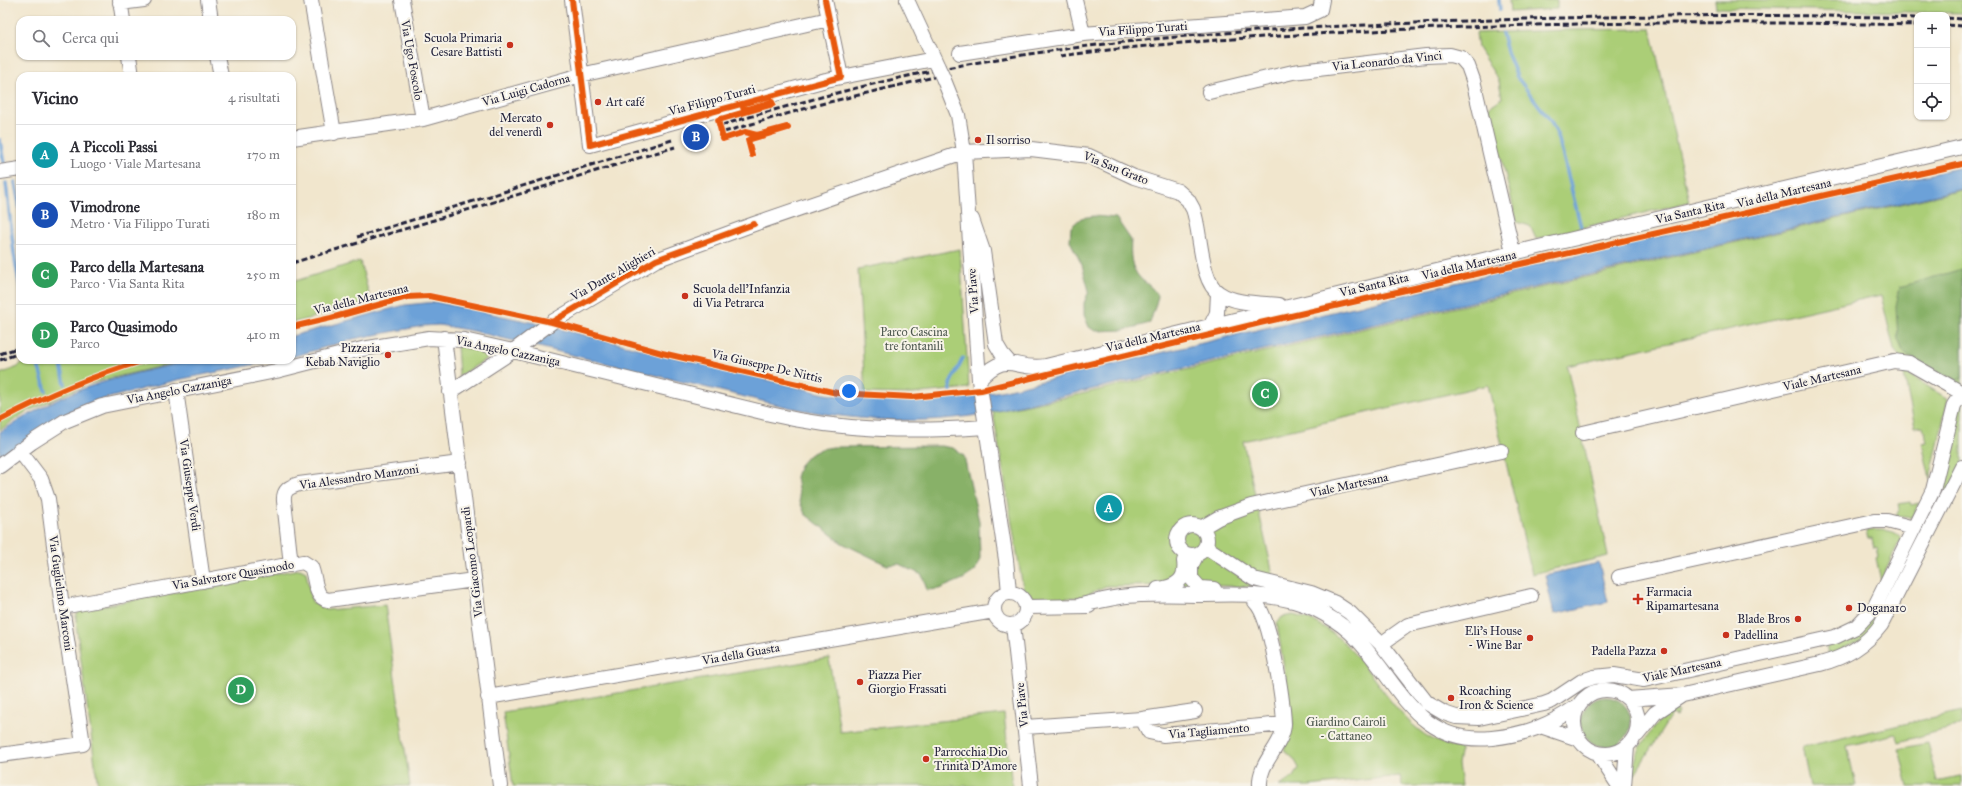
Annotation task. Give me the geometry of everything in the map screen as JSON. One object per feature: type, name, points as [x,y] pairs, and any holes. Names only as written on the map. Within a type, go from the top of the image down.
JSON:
[{"type":"street","points":[[122,16],[120,2],[144,0]]},
{"type":"street","points":[[208,0],[210,16]]},
{"type":"street","points":[[311,0],[334,133]]},
{"type":"street","name":"Via Ugo Foscolo","points":[[402,0],[422,119]]},
{"type":"street","points":[[572,0],[581,75]]},
{"type":"street","points":[[825,0],[841,77]]},
{"type":"street","name":"Via Piave","points":[[907,0],[944,80],[958,115],[964,152],[980,385],[1006,560],[1009,592]]},
{"type":"street","points":[[1075,0],[1083,34]]},
{"type":"street","name":"Via Filippo Turati","points":[[960,53],[1083,34],[1305,16],[1320,10],[1321,3]]},
{"type":"street","name":"Via Luigi Cadorna","points":[[296,138],[422,119],[581,75],[829,19]]},
{"type":"street","name":"Via Leonardo da Vinci","points":[[1209,92],[1293,72],[1337,66],[1418,56],[1450,55],[1461,58],[1468,66],[1473,80],[1513,252]]},
{"type":"street","points":[[129,60],[131,72]]},
{"type":"street","points":[[218,60],[220,72]]},
{"type":"street","name":"Via Filippo Turati","points":[[581,75],[590,145],[841,77],[936,63]]},
{"type":"street","name":"Via Santa Rita","points":[[1009,362],[1027,366],[1042,366],[1513,252],[1962,148]]},
{"type":"street","name":"Via San Grato","points":[[964,152],[1023,149],[1081,154],[1099,159],[1134,177],[1178,191],[1188,200],[1193,209],[1207,275],[1218,293]]},
{"type":"street","name":"Via Dante Alighieri","points":[[450,392],[514,351],[552,322],[656,260],[754,224],[964,152]]},
{"type":"street","points":[[0,172],[16,170]]},
{"type":"street","points":[[968,208],[983,247],[996,344],[1009,362],[994,366],[980,385]]},
{"type":"street","points":[[1211,325],[1217,313],[1218,293],[1238,300],[1288,306]]},
{"type":"street","name":"Via Angelo Cazzaniga","points":[[0,466],[19,450],[60,424],[81,414],[106,405],[276,371],[370,347],[429,338],[464,340],[514,351],[816,424],[897,431],[928,431],[985,422]]},
{"type":"street","name":"Via Giacomo Leopardi","points":[[444,338],[500,786]]},
{"type":"street","name":"Viale Martesana","points":[[1201,550],[1254,579],[1311,593],[1335,603],[1350,613],[1381,644],[1428,703],[1444,713],[1456,717],[1479,718],[1552,701],[1582,681],[1594,677],[1614,675],[1644,680],[1844,634],[1859,625],[1872,611],[1935,484],[1954,405],[1962,393],[1909,363],[1894,361],[1583,433]]},
{"type":"street","name":"Via Giuseppe Verdi","points":[[176,390],[203,581]]},
{"type":"street","name":"Via Guglielmo Marconi","points":[[0,755],[83,744],[47,495],[41,479],[19,450]]},
{"type":"street","name":"Viale Martesana","points":[[1201,528],[1218,518],[1251,506],[1501,451]]},
{"type":"street","name":"Via Alessandro Manzoni","points":[[291,565],[284,501],[284,494],[289,488],[299,484],[460,463]]},
{"type":"street","name":"Viale Martesana","points":[[1082,605],[1122,597],[1186,594],[1255,598],[1285,602],[1318,611],[1351,632],[1416,713],[1438,730],[1459,737],[1482,739],[1508,736],[1543,727],[1579,705],[1593,692],[1600,690],[1616,691],[1628,698],[1682,695],[1835,660],[1852,652],[1867,641],[1881,625],[1962,467]]},
{"type":"street","points":[[1619,577],[1874,521],[1887,521],[1914,528]]},
{"type":"street","points":[[1122,597],[1140,590],[1170,588],[1175,586],[1184,572],[1185,565],[1182,551],[1178,544],[1181,531],[1193,525],[1201,528],[1207,536],[1201,550],[1191,566],[1186,594],[1181,600],[1164,600],[1153,605]]},
{"type":"street","points":[[1182,551],[1189,555],[1201,550]]},
{"type":"street","name":"Via Salvatore Quasimodo","points":[[62,607],[303,562],[310,564],[319,595],[322,599],[328,600],[474,580]]},
{"type":"street","points":[[1189,575],[1196,585],[1202,588],[1244,590],[1255,598],[1270,633],[1284,724],[1282,735],[1261,772],[1260,786]]},
{"type":"street","points":[[1009,592],[1019,595],[1026,602],[1027,607],[1025,617],[1013,625],[1008,625],[998,620],[994,610],[994,605],[999,596],[1009,592]]},
{"type":"street","points":[[1381,644],[1408,626],[1531,596]]},
{"type":"street","name":"Viale Martesana","points":[[1027,607],[1082,605],[1107,607],[1255,598]]},
{"type":"street","points":[[1270,633],[1271,617],[1285,602]]},
{"type":"street","name":"Via della Guasta","points":[[488,697],[994,610]]},
{"type":"street","name":"Via Piave","points":[[1013,625],[1031,786]]},
{"type":"street","name":"Viale Martesana","points":[[1598,754],[1609,755],[1619,752],[1631,743],[1655,713],[1682,695]]},
{"type":"street","points":[[1624,786],[1631,743],[1639,722],[1637,712],[1628,698]]},
{"type":"street","points":[[1579,705],[1574,715],[1573,724],[1578,739],[1586,749],[1598,754],[1619,786]]},
{"type":"street","name":"Via Tagliamento","points":[[1025,727],[1142,718],[1194,711]]},
{"type":"street","name":"Via Tagliamento","points":[[1142,718],[1149,732],[1163,735],[1284,724]]},
{"type":"street","points":[[1543,727],[1578,739]]},
{"type":"green space","points":[[1509,0],[1557,0],[1557,9],[1510,12]]},
{"type":"green space","points":[[1715,0],[1962,0],[1962,13],[1716,8]]},
{"type":"green space","points":[[1651,29],[1689,202],[1536,239],[1530,226],[1517,222],[1489,107],[1502,98],[1499,81],[1478,48],[1476,33]]},
{"type":"green space","points":[[1962,190],[1962,393],[1903,360],[1894,350],[1881,295],[1567,366],[1608,556],[1532,574],[1488,385],[1243,441],[1276,588],[1203,585],[1106,586],[1081,597],[1041,600],[1032,597],[1023,588],[993,412],[1073,396]]},
{"type":"green space","points":[[1094,216],[1116,218],[1131,240],[1131,256],[1137,275],[1152,288],[1158,297],[1150,323],[1124,330],[1095,331],[1089,327],[1084,315],[1084,303],[1089,291],[1082,265],[1070,241],[1071,227],[1081,218]]},
{"type":"green space","name":"Parco Cascina tre fontanili","points":[[960,249],[969,388],[912,394],[865,393],[858,269]]},
{"type":"green space","points":[[360,261],[371,302],[296,322],[296,281]]},
{"type":"green space","points":[[1962,269],[1962,378],[1957,381],[1904,354],[1898,339],[1896,306],[1900,287]]},
{"type":"green space","points":[[457,346],[493,355],[459,376]]},
{"type":"green space","points":[[21,364],[170,364],[87,384],[24,413],[0,430],[0,374],[18,367]]},
{"type":"green space","points":[[1903,371],[1948,399],[1930,479],[1922,443],[1927,442],[1923,426],[1915,427]]},
{"type":"green space","points":[[1962,393],[1962,467],[1873,635],[1828,655],[1825,639],[1859,625],[1933,490]]},
{"type":"green space","points":[[941,446],[953,448],[964,456],[979,521],[980,559],[975,571],[963,579],[939,589],[927,590],[922,575],[899,564],[887,565],[842,543],[805,514],[800,502],[796,477],[800,465],[809,455],[821,449],[833,447]]},
{"type":"green space","points":[[1910,502],[1911,505],[1919,503],[1911,518],[1896,516],[1900,508],[1899,504]]},
{"type":"green space","points":[[1886,530],[1893,532],[1901,538],[1881,581],[1876,558],[1879,557],[1877,547],[1874,548],[1872,538],[1868,538],[1866,531]]},
{"type":"green space","points":[[300,569],[306,572],[312,602],[326,610],[385,605],[410,786],[98,786],[77,631],[76,615],[80,610]]},
{"type":"green space","name":"Giardino Cairoli - Cattaneo","points":[[1293,615],[1315,622],[1333,634],[1349,648],[1390,700],[1420,731],[1434,740],[1461,749],[1458,764],[1461,786],[1402,786],[1400,776],[1309,786],[1279,786],[1294,777],[1299,768],[1294,759],[1284,750],[1293,724],[1277,624],[1282,617]]},
{"type":"green space","points":[[829,658],[840,732],[1004,714],[1012,786],[513,786],[503,712]]},
{"type":"green space","points":[[1606,697],[1616,699],[1624,704],[1629,712],[1631,722],[1629,732],[1624,740],[1616,745],[1606,747],[1596,745],[1588,740],[1583,732],[1581,722],[1583,712],[1588,704],[1596,699]]},
{"type":"green space","points":[[1675,710],[1679,712],[1677,716],[1672,714],[1633,777],[1633,768],[1636,758],[1645,739],[1659,722]]},
{"type":"green space","points":[[1962,711],[1962,725],[1899,742],[1895,734],[1847,746],[1856,786],[1810,786],[1802,747]]},
{"type":"green space","points":[[1927,743],[1937,781],[1962,776],[1962,786],[1908,786],[1899,749]]},
{"type":"water","points":[[1962,167],[1962,189],[1024,405],[977,415],[951,418],[900,420],[824,414],[774,404],[473,331],[439,325],[423,326],[353,339],[296,356],[296,335],[405,305],[436,302],[535,323],[825,394],[847,397],[891,399],[957,397],[1001,391],[1442,286]]},
{"type":"water","points":[[175,364],[258,364],[177,380],[85,404],[70,412],[0,458],[0,432],[52,402],[74,392],[124,376]]},
{"type":"water","points":[[1599,563],[1608,602],[1554,614],[1545,575]]},
{"type":"waterway","points":[[1499,0],[1500,10]]},
{"type":"waterway","points":[[1502,33],[1507,52],[1517,77],[1550,120],[1558,136],[1581,227]]},
{"type":"waterway","points":[[0,140],[4,164]]},
{"type":"waterway","points":[[15,182],[16,188]]},
{"type":"waterway","points":[[6,183],[16,265]]},
{"type":"waterway","points":[[951,391],[950,384],[963,358]]},
{"type":"waterway","points":[[61,364],[65,384]]},
{"type":"waterway","points":[[38,365],[46,391]]},
{"type":"railway","points":[[722,125],[839,92],[957,66],[1071,48],[1185,36],[1357,25],[1540,19],[1666,16],[1854,16],[1914,18]]},
{"type":"railway","points":[[1950,18],[1962,19]]},
{"type":"railway","points":[[1060,56],[1133,47],[1206,41],[1316,34],[1494,26],[1635,23],[1914,25]]},
{"type":"railway","points":[[1950,25],[1962,26]]},
{"type":"railway","points":[[724,132],[821,104],[934,77]]},
{"type":"railway","points":[[357,237],[672,140]]},
{"type":"railway","points":[[296,262],[675,147]]},
{"type":"railway","points":[[0,354],[16,348]]},
{"type":"railway","points":[[0,360],[16,354]]},
{"type":"cycle path","points":[[572,0],[590,145],[841,77],[825,0]]},
{"type":"cycle path","points":[[742,104],[744,110],[772,102],[773,104],[718,120],[723,139],[745,132],[757,135],[788,128],[748,140],[752,155]]},
{"type":"cycle path","name":"Via della Martesana","points":[[296,326],[407,297],[429,296],[552,322],[662,353],[837,393],[912,397],[981,390],[1260,323],[1962,164]]},
{"type":"cycle path","points":[[552,322],[656,260],[754,224]]},
{"type":"cycle path","points":[[0,420],[71,386],[133,364]]},
{"type":"place","name":"Scuola Primaria Cesare Battisti","points":[[510,45]]},
{"type":"place","name":"Art café","points":[[598,102]]},
{"type":"place","name":"Mercato del venerdì","points":[[550,125]]},
{"type":"place","name":"Vimodrone","points":[[696,137]]},
{"type":"place","name":"Il sorriso","points":[[978,140]]},
{"type":"place","name":"Scuola dell'Infanzia di Via Petrarca","points":[[685,296]]},
{"type":"place","name":"Pizzeria Kebab Naviglio","points":[[388,355]]},
{"type":"place","name":"Parco della Martesana","points":[[1265,394]]},
{"type":"place","name":"A Piccoli Passi","points":[[1109,508]]},
{"type":"place","name":"Farmacia Ripamartesana","points":[[1638,599]]},
{"type":"place","name":"Dogana10","points":[[1849,608]]},
{"type":"place","name":"Blade Bros","points":[[1798,619]]},
{"type":"place","name":"Padellina","points":[[1726,635]]},
{"type":"place","name":"Eli's House - Wine Bar","points":[[1530,638]]},
{"type":"place","name":"Padella Pazza","points":[[1664,651]]},
{"type":"place","name":"Piazza Pier Giorgio Frassati","points":[[860,682]]},
{"type":"place","name":"Parco Quasimodo","points":[[241,690]]},
{"type":"place","name":"Rcoaching Iron & Science","points":[[1451,698]]},
{"type":"place","name":"Parrocchia Dio Trinità D'Amore","points":[[926,759]]}]
